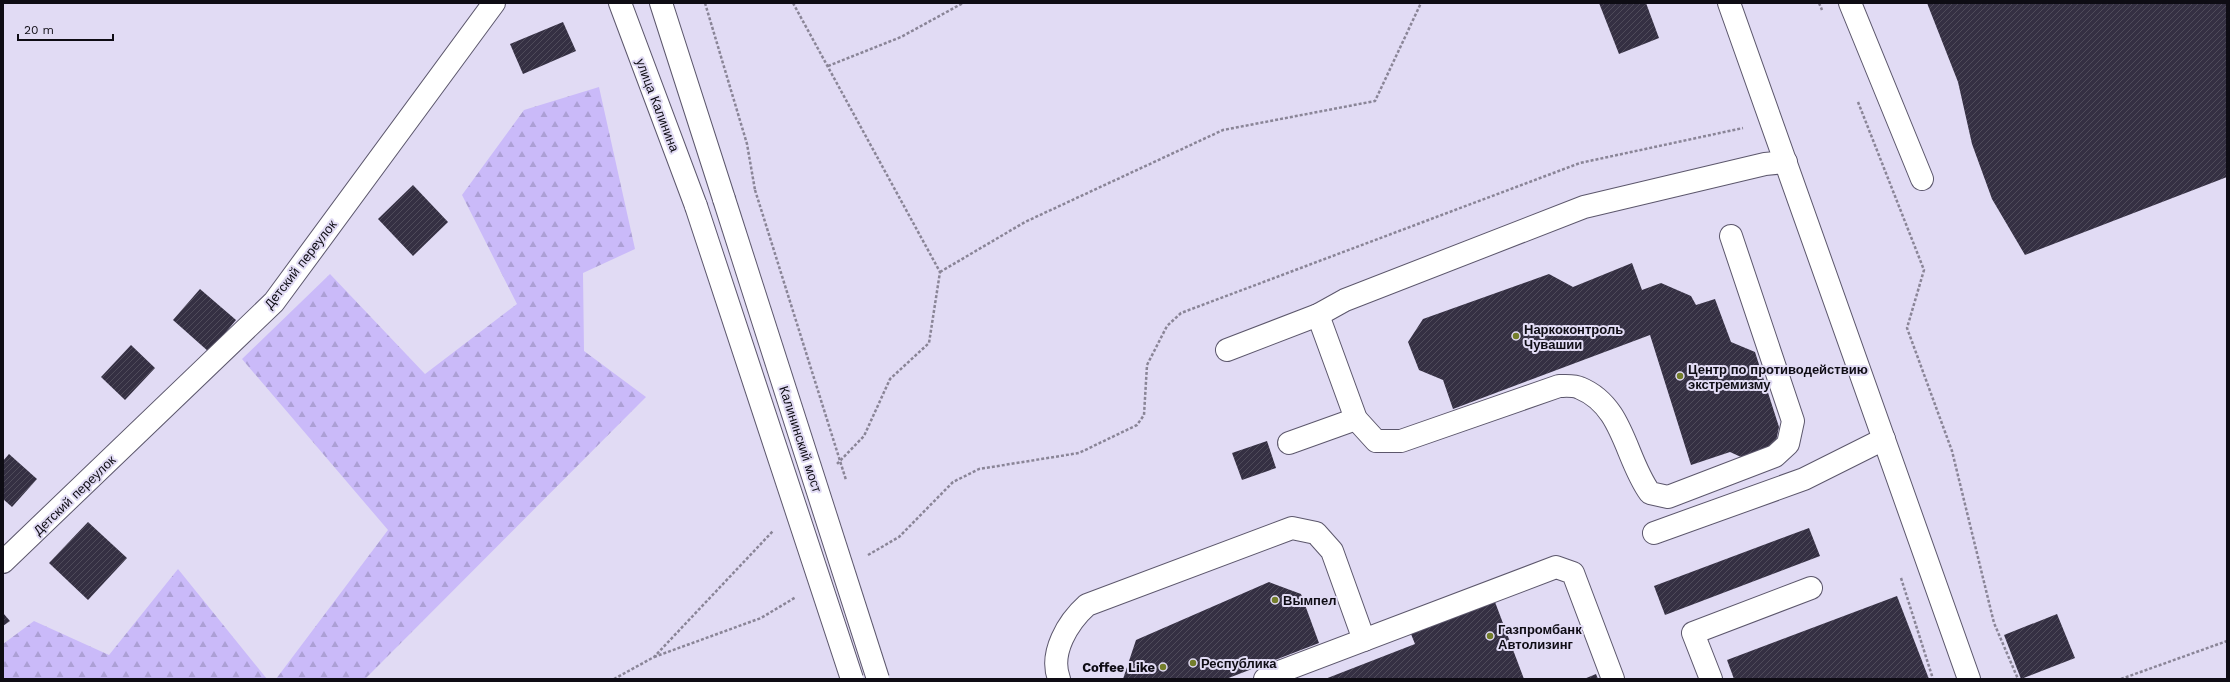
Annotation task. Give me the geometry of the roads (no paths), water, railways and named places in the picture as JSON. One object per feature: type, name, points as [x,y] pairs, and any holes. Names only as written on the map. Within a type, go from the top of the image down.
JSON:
[{"type":"street","name":"Детский переулок","points":[[4,562],[274,302],[494,3]]},
{"type":"street","name":"улица Калинина","points":[[620,3],[696,206]]},
{"type":"street","name":"Калининский мост","points":[[661,3],[878,679]]},
{"type":"street","points":[[1729,3],[1969,679]]},
{"type":"street","points":[[1850,3],[1922,179]]},
{"type":"street","points":[[1227,350],[1318,315],[1345,300],[1584,207],[1765,164],[1786,162]]},
{"type":"street","name":"Калининский мост","points":[[696,206],[852,679]]},
{"type":"street","points":[[1318,315],[1356,419],[1376,440],[1401,441],[1559,386],[1579,387],[1602,400],[1618,423],[1642,482],[1650,493],[1668,497],[1775,456],[1788,444],[1793,421],[1731,236]]},
{"type":"street","points":[[1289,443],[1356,419]]},
{"type":"street","points":[[1654,533],[1804,479],[1884,439]]},
{"type":"street","points":[[1059,679],[1056,670],[1056,653],[1075,616],[1087,605],[1292,528],[1316,533],[1332,551],[1364,640]]},
{"type":"street","points":[[1265,679],[1269,676],[1556,567],[1573,572],[1613,679]]},
{"type":"street","points":[[1711,679],[1693,633],[1811,588]]},
{"type":"place","name":"Наркоконтроль Чувашии","points":[[1516,336]]},
{"type":"place","name":"Центр по противодействию экстремизму","points":[[1680,376]]},
{"type":"place","name":"Вымпел","points":[[1275,600]]},
{"type":"place","name":"Газпромбанк Автолизинг","points":[[1490,636]]},
{"type":"place","name":"Республика","points":[[1193,663]]},
{"type":"place","name":"Coffee Like","points":[[1163,667]]}]
